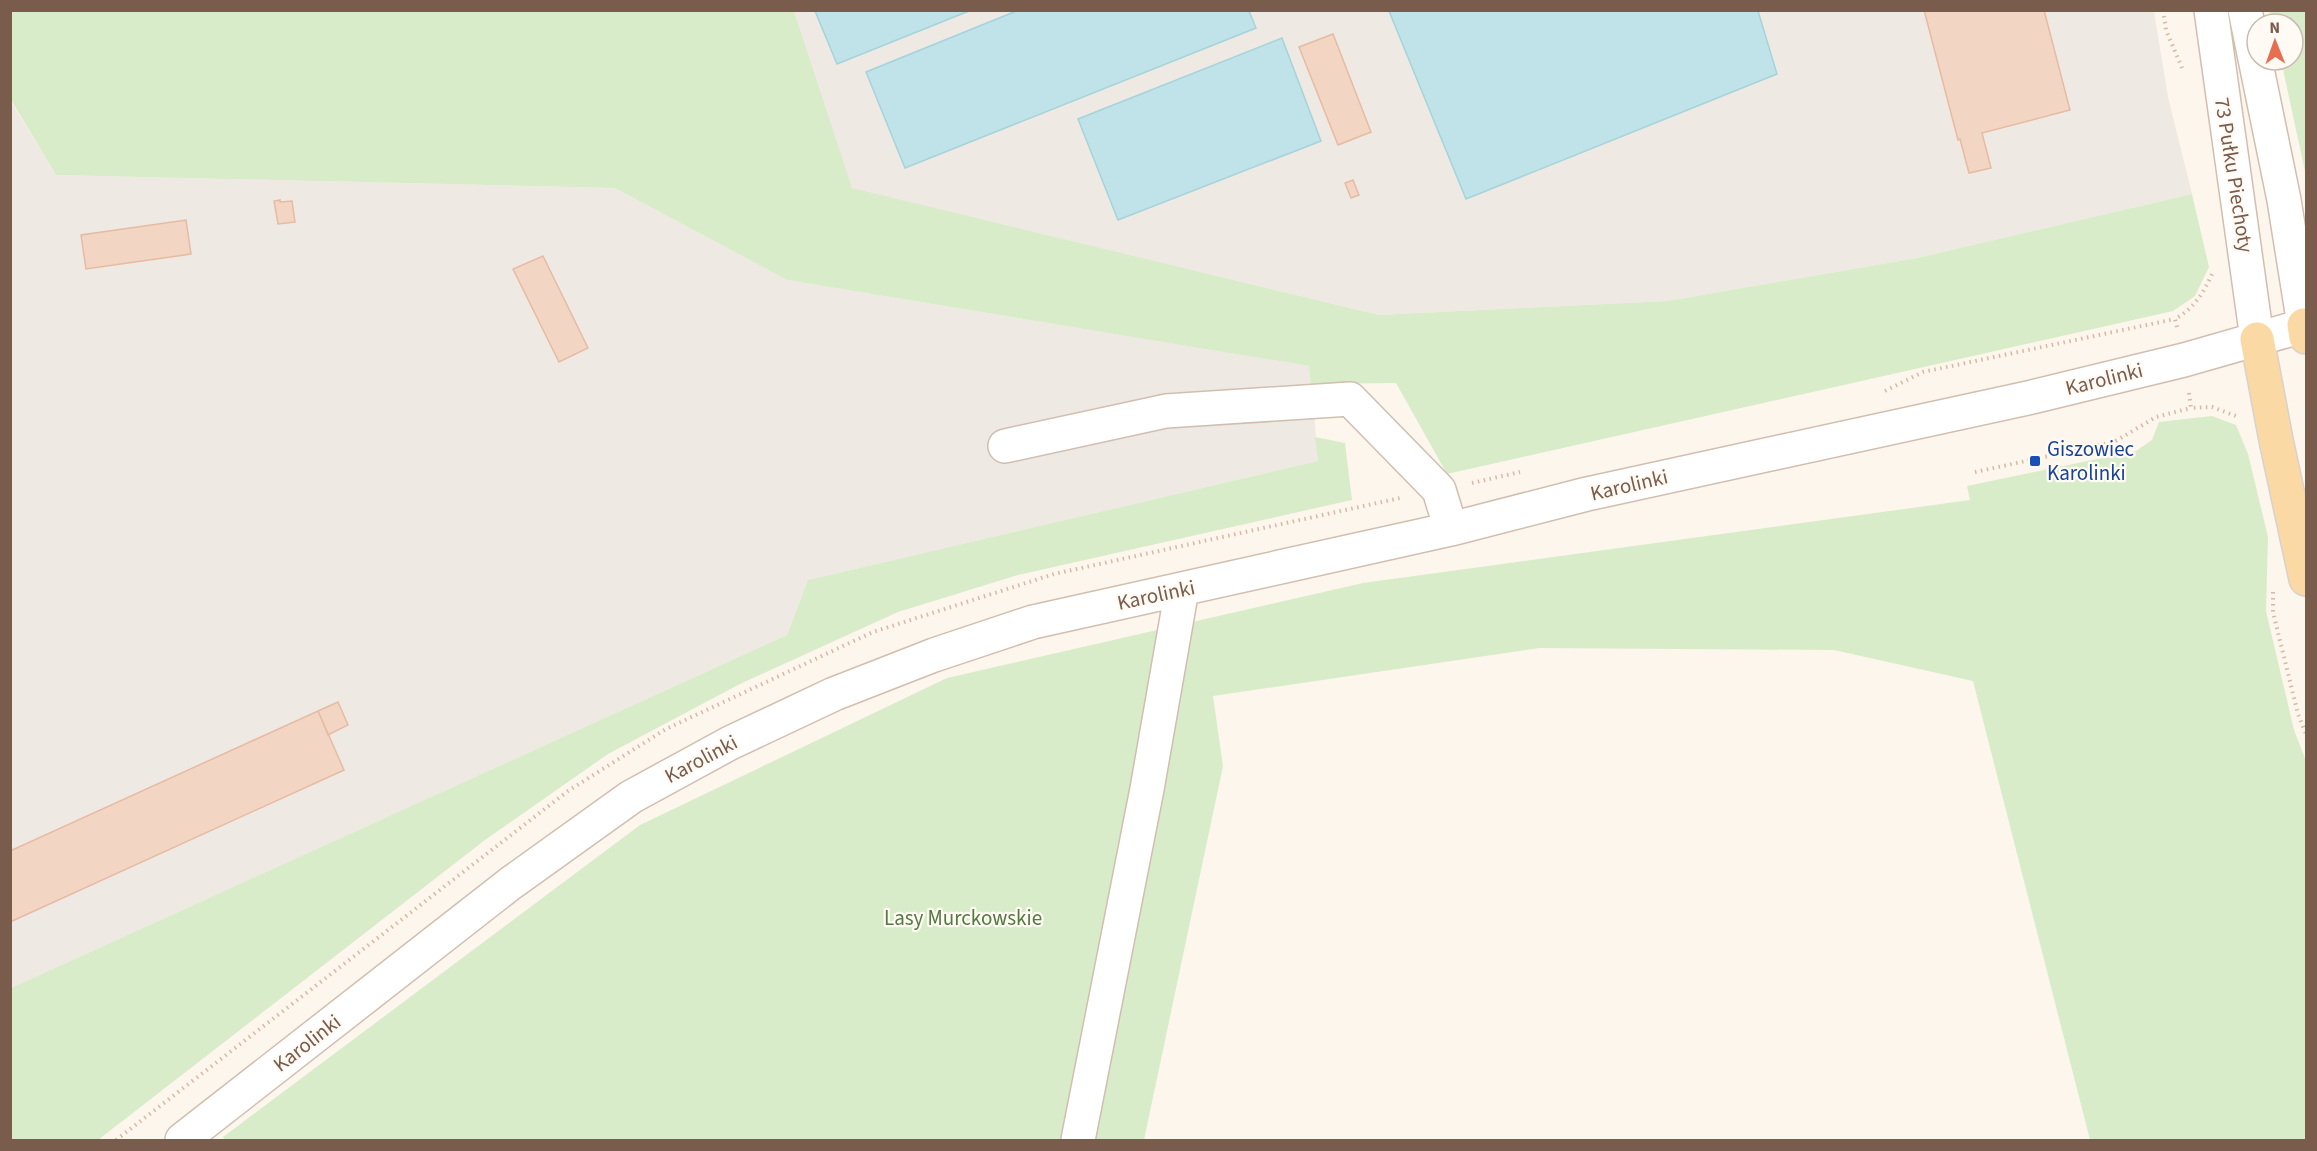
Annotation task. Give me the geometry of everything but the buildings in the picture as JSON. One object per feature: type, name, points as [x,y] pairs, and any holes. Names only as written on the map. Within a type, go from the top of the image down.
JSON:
[{"type":"main road","points":[[2257,339],[2276,440],[2307,579]]},
{"type":"street","name":"73 Pułku Piechoty","points":[[2211,10],[2257,339]]},
{"type":"street","name":"73 Pułku Piechoty","points":[[2245,10],[2284,200],[2306,329]]},
{"type":"street","name":"Karolinki","points":[[184,1140],[511,883],[641,791],[730,743],[834,694],[1033,622],[1451,529],[1587,495],[2032,397],[2184,360],[2257,339],[2306,329]]},
{"type":"street","points":[[1005,446],[1166,411],[1350,399],[1439,490],[1451,529]]},
{"type":"street","points":[[1078,1140],[1147,789],[1182,589]]},
{"type":"path","points":[[2163,10],[2166,30],[2182,69]]},
{"type":"path","points":[[2191,408],[2175,319],[2187,312],[2202,295],[2214,270]]},
{"type":"path","points":[[1975,472],[2114,442],[2156,417],[2191,408],[2212,407],[2239,417]]},
{"type":"path","points":[[2298,714],[2307,734]]},
{"type":"shaded area","points":[[794,11],[2154,11],[2168,97],[2192,194],[1917,258],[1667,301],[1379,315],[851,188]]},
{"type":"shaded area","points":[[10,100],[56,175],[615,188],[787,280],[1310,366],[1318,461],[808,580],[787,635],[11,988]]},
{"type":"green space","points":[[11,11],[794,11],[852,188],[1379,315],[1667,301],[1917,258],[2192,194],[2209,267],[2195,296],[2173,311],[1447,474],[1396,383],[1311,384],[1309,366],[787,280],[615,188],[56,175],[11,100]]},
{"type":"green space","points":[[2306,11],[2306,176],[2284,72],[2305,72],[2305,12],[2269,12]]},
{"type":"green space","name":"Lasy Murckowskie","points":[[2212,416],[2236,425],[2248,454],[2268,537],[2266,611],[2294,730],[2306,761],[2306,1140],[2090,1140],[1973,681],[1834,650],[1540,648],[1213,696],[1223,766],[1144,1140],[225,1140],[223,1137],[640,825],[947,678],[1363,583],[1970,500],[1967,486],[2136,451],[2152,440],[2159,422]]},
{"type":"green space","points":[[1315,437],[1345,443],[1352,500],[1018,575],[898,612],[740,684],[608,754],[485,840],[98,1140],[11,1140],[11,988],[787,635],[808,580],[1318,461]]},
{"type":"water","points":[[1019,10],[1249,11],[1256,28],[905,168],[866,72]]},
{"type":"water","points":[[815,11],[969,11],[837,64]]},
{"type":"water","points":[[1389,11],[1758,11],[1777,74],[1466,199]]},
{"type":"water","points":[[1282,38],[1321,141],[1118,220],[1078,119]]},
{"type":"place","name":"Giszowiec Karolinki","points":[[2035,461]]}]
